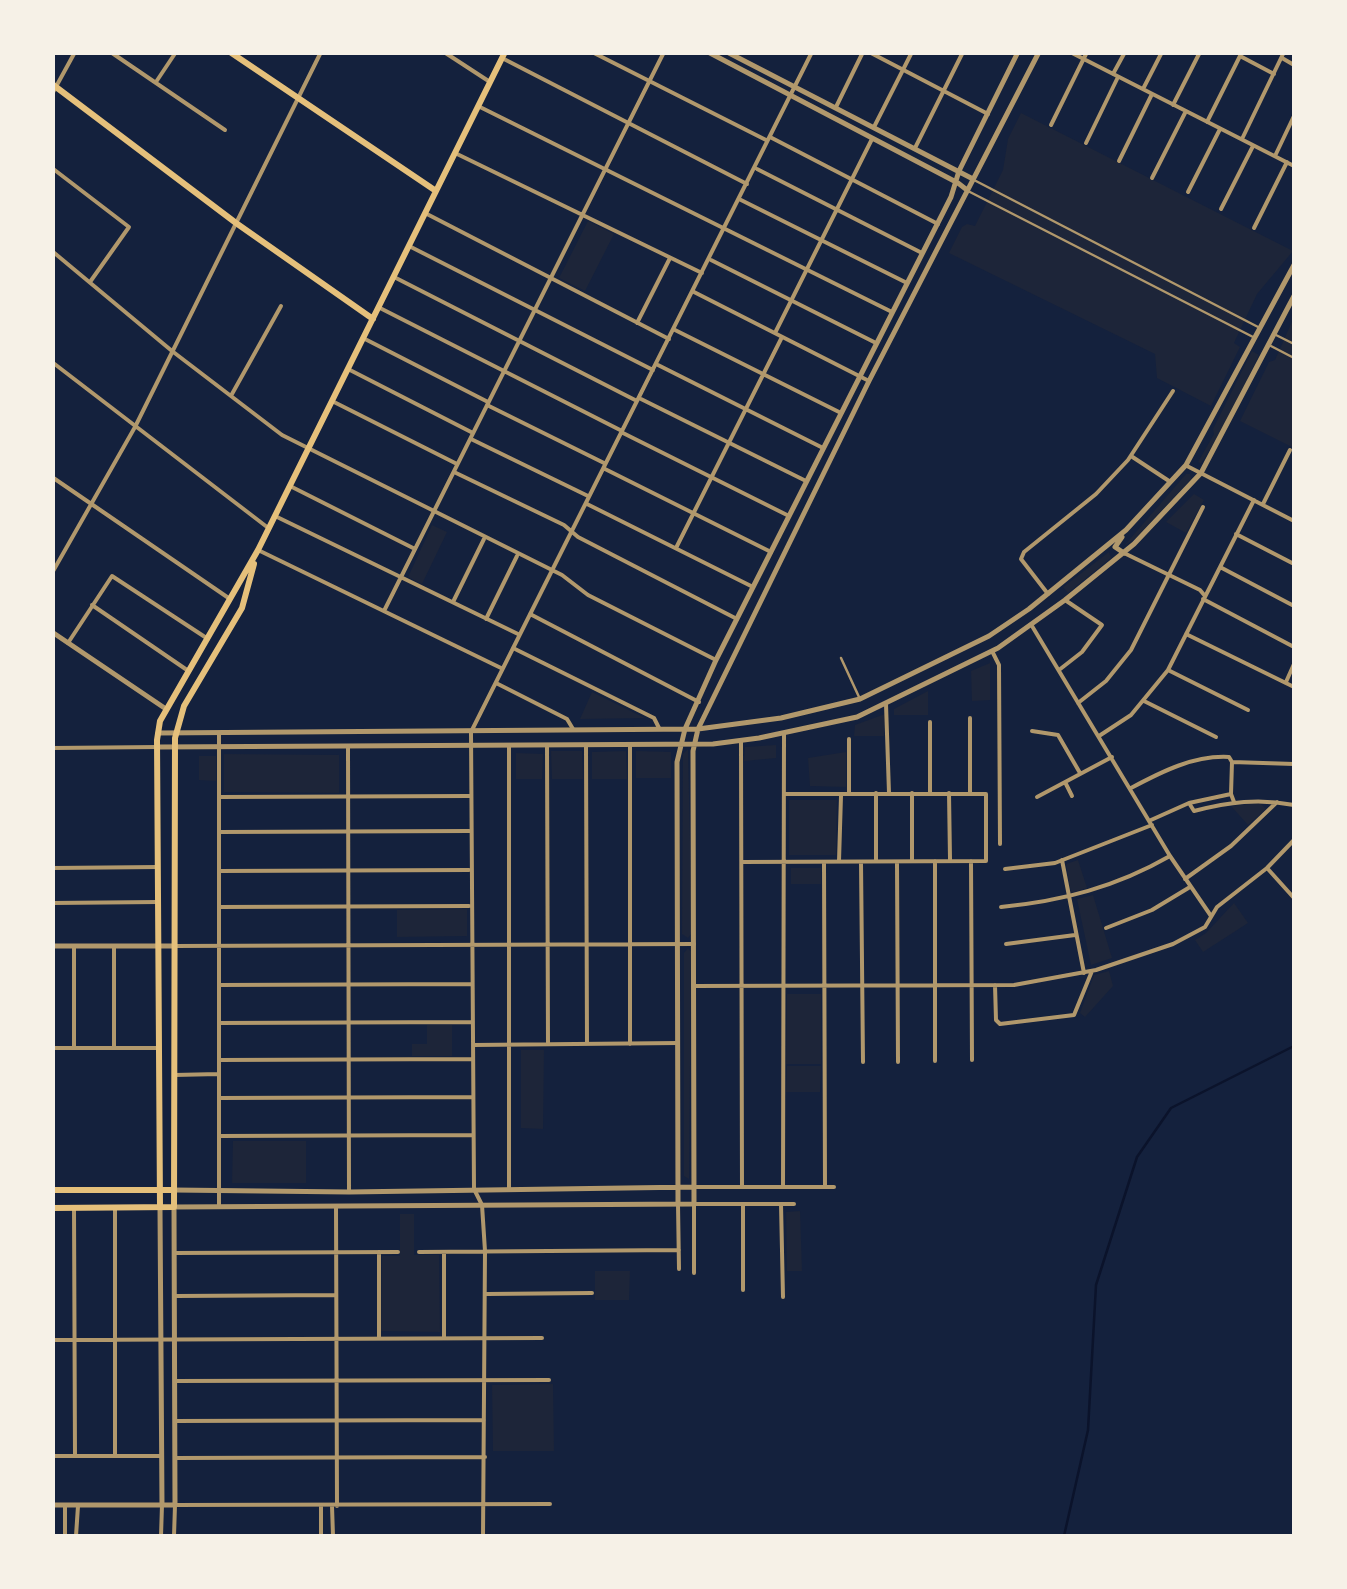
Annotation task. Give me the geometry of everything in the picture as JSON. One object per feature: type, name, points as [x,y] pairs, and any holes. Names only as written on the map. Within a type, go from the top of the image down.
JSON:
[{"type":"main road","points":[[230,52],[436,192]]},
{"type":"main road","points":[[160,1207],[158,733],[166,709],[258,550],[504,55]]},
{"type":"main road","points":[[54,88],[236,223],[373,318]]},
{"type":"main road","points":[[52,1208],[174,1207],[175,733],[184,706],[232,630],[258,550]]},
{"type":"main road","points":[[232,600],[238,596],[244,602]]},
{"type":"main road","points":[[52,1190],[174,1190]]},
{"type":"street","points":[[54,88],[75,52]]},
{"type":"street","points":[[156,82],[176,52]]},
{"type":"street","points":[[52,573],[135,427],[320,52]]},
{"type":"street","points":[[444,52],[490,82]]},
{"type":"street","points":[[592,52],[938,224]]},
{"type":"street","points":[[384,611],[664,52]]},
{"type":"street","points":[[708,52],[967,190]]},
{"type":"street","points":[[727,52],[973,179]]},
{"type":"street","points":[[483,1536],[484,1251],[482,1205],[474,1188],[471,732],[812,52]]},
{"type":"street","points":[[836,107],[866,52],[988,114]]},
{"type":"street","points":[[874,126],[912,52]]},
{"type":"street","points":[[915,148],[963,52]]},
{"type":"street","points":[[679,1270],[681,744],[716,660],[938,224],[1018,52]]},
{"type":"street","points":[[694,1273],[694,744],[868,381],[1038,52]]},
{"type":"street","points":[[1070,52],[1294,166]]},
{"type":"street","points":[[1051,125],[1087,52]]},
{"type":"street","points":[[1086,143],[1124,52]]},
{"type":"street","points":[[1143,90],[1162,52]]},
{"type":"street","points":[[1173,105],[1200,52]]},
{"type":"street","points":[[112,53],[226,130]]},
{"type":"street","points":[[1207,122],[1241,54],[1274,74]]},
{"type":"street","points":[[504,55],[746,184]]},
{"type":"street","points":[[1242,139],[1283,55],[1294,65]]},
{"type":"street","points":[[1119,160],[1152,94]]},
{"type":"street","points":[[478,106],[892,312]]},
{"type":"street","points":[[1152,178],[1186,111]]},
{"type":"street","points":[[1275,156],[1294,116]]},
{"type":"street","points":[[1188,192],[1220,128]]},
{"type":"street","points":[[775,333],[872,140]]},
{"type":"street","points":[[1222,209],[1254,145]]},
{"type":"street","points":[[455,153],[702,273]]},
{"type":"street","points":[[1254,228],[1287,162]]},
{"type":"street","points":[[52,168],[128,226],[90,282]]},
{"type":"street","points":[[754,168],[922,253]]},
{"type":"street","points":[[739,199],[907,282]]},
{"type":"street","points":[[426,213],[669,338]]},
{"type":"street","points":[[409,246],[823,448]]},
{"type":"street","points":[[52,251],[172,351],[282,435],[552,571],[588,595],[716,660]]},
{"type":"street","points":[[637,323],[670,258]]},
{"type":"street","points":[[709,259],[876,343]]},
{"type":"street","points":[[158,733],[698,730],[781,718],[860,699],[989,636],[1126,530],[1186,466],[1294,265]]},
{"type":"street","points":[[394,277],[806,482]]},
{"type":"street","points":[[692,291],[868,381]]},
{"type":"street","points":[[52,748],[694,744],[742,740],[857,717],[992,652],[1032,626],[1124,553],[1201,473],[1294,296]]},
{"type":"street","points":[[232,395],[280,306]]},
{"type":"street","points":[[378,307],[789,516]]},
{"type":"street","points":[[1260,328],[1274,334]]},
{"type":"street","points":[[673,330],[841,413]]},
{"type":"street","points":[[676,548],[782,337]]},
{"type":"street","points":[[363,338],[771,552]]},
{"type":"street","points":[[1255,338],[1269,345]]},
{"type":"street","points":[[52,362],[269,528]]},
{"type":"street","points":[[348,369],[589,497]]},
{"type":"street","points":[[1048,594],[1021,558],[1024,552],[1096,494],[1131,456],[1173,390]]},
{"type":"street","points":[[332,401],[458,464]]},
{"type":"street","points":[[1263,504],[1290,450]]},
{"type":"street","points":[[1131,456],[1172,483]]},
{"type":"street","points":[[1186,466],[1294,520]]},
{"type":"street","points":[[454,472],[737,620]]},
{"type":"street","points":[[52,477],[232,600]]},
{"type":"street","points":[[290,486],[415,549]]},
{"type":"street","points":[[1099,736],[1144,701],[1168,670],[1254,500]]},
{"type":"street","points":[[586,503],[753,587]]},
{"type":"street","points":[[1078,703],[1106,681],[1132,650],[1203,507]]},
{"type":"street","points":[[275,516],[520,635]]},
{"type":"street","points":[[1126,530],[1116,547],[1124,553],[1200,590],[1204,598],[1294,647]]},
{"type":"street","points":[[1236,534],[1294,564]]},
{"type":"street","points":[[453,602],[484,538]]},
{"type":"street","points":[[258,550],[503,669]]},
{"type":"street","points":[[486,618],[518,554]]},
{"type":"street","points":[[1220,567],[1294,606]]},
{"type":"street","points":[[68,642],[112,576],[208,640]]},
{"type":"street","points":[[1059,670],[1082,652],[1102,625],[1065,600]]},
{"type":"street","points":[[92,605],[188,670]]},
{"type":"street","points":[[530,614],[698,702]]},
{"type":"street","points":[[1032,626],[1170,856],[1211,916]]},
{"type":"street","points":[[52,632],[166,709]]},
{"type":"street","points":[[1186,634],[1294,688]]},
{"type":"street","points":[[513,648],[654,718],[659,728]]},
{"type":"street","points":[[992,652],[999,665],[1000,844]]},
{"type":"street","points":[[1286,683],[1294,664]]},
{"type":"street","points":[[1168,670],[1248,710]]},
{"type":"street","points":[[496,683],[567,719],[573,729]]},
{"type":"street","points":[[1144,701],[1216,737]]},
{"type":"street","points":[[886,704],[889,793]]},
{"type":"street","points":[[970,718],[970,794]]},
{"type":"street","points":[[930,722],[930,793]]},
{"type":"street","points":[[1032,731],[1058,735],[1080,772]]},
{"type":"street","points":[[219,733],[220,1206]]},
{"type":"street","points":[[782,1187],[784,733]]},
{"type":"street","points":[[849,739],[849,794]]},
{"type":"street","points":[[742,740],[742,1187]]},
{"type":"street","points":[[348,746],[349,1192]]},
{"type":"street","points":[[509,746],[509,1188]]},
{"type":"street","points":[[547,746],[548,1044]]},
{"type":"street","points":[[586,746],[587,1044]]},
{"type":"street","points":[[630,746],[630,1044]]},
{"type":"street","points":[[1037,797],[1112,757]]},
{"type":"street","points":[[1131,788],[1195,760],[1229,757],[1234,802]]},
{"type":"street","points":[[1232,762],[1294,764]]},
{"type":"street","points":[[1064,782],[1072,796]]},
{"type":"street","points":[[876,793],[876,861]]},
{"type":"street","points":[[912,793],[912,861]]},
{"type":"street","points":[[950,793],[950,861]]},
{"type":"street","points":[[742,862],[986,862],[986,794],[784,794]]},
{"type":"street","points":[[839,861],[840,794]]},
{"type":"street","points":[[1005,869],[1062,860],[1113,842],[1190,803],[1231,794]]},
{"type":"street","points":[[219,797],[471,796]]},
{"type":"street","points":[[1190,803],[1194,811],[1234,802],[1294,805]]},
{"type":"street","points":[[1186,879],[1230,846],[1277,802]]},
{"type":"street","points":[[219,832],[471,831]]},
{"type":"street","points":[[694,986],[971,985],[1084,973],[1172,944],[1205,926],[1217,907],[1267,868],[1294,840]]},
{"type":"street","points":[[1001,907],[1046,903],[1101,889],[1170,856]]},
{"type":"street","points":[[1062,860],[1084,973]]},
{"type":"street","points":[[861,861],[863,1062]]},
{"type":"street","points":[[897,861],[898,1062]]},
{"type":"street","points":[[934,861],[935,1061]]},
{"type":"street","points":[[971,861],[972,1060]]},
{"type":"street","points":[[824,862],[825,1187]]},
{"type":"street","points":[[52,868],[158,867]]},
{"type":"street","points":[[1267,868],[1294,898]]},
{"type":"street","points":[[219,870],[472,870]]},
{"type":"street","points":[[1106,928],[1152,910],[1190,887]]},
{"type":"street","points":[[52,902],[158,902]]},
{"type":"street","points":[[219,907],[472,906]]},
{"type":"street","points":[[1006,944],[1076,935]]},
{"type":"street","points":[[52,946],[694,944]]},
{"type":"street","points":[[74,946],[74,1048]]},
{"type":"street","points":[[114,946],[114,1048]]},
{"type":"street","points":[[995,984],[996,1020],[1000,1024],[1074,1015],[1092,971]]},
{"type":"street","points":[[219,985],[472,984]]},
{"type":"street","points":[[219,1023],[472,1022]]},
{"type":"street","points":[[473,1045],[678,1043]]},
{"type":"street","points":[[52,1048],[159,1048]]},
{"type":"street","points":[[219,1060],[473,1059]]},
{"type":"street","points":[[174,1075],[219,1074]]},
{"type":"street","points":[[219,1098],[473,1097]]},
{"type":"street","points":[[220,1136],[474,1135]]},
{"type":"street","points":[[174,1190],[834,1187]]},
{"type":"street","points":[[743,1204],[743,1290]]},
{"type":"street","points":[[781,1204],[783,1297]]},
{"type":"street","points":[[174,1536],[174,1207],[794,1204]]},
{"type":"street","points":[[332,1536],[336,1458],[336,1206]]},
{"type":"street","points":[[115,1207],[115,1456]]},
{"type":"street","points":[[160,1207],[161,1536]]},
{"type":"street","points":[[74,1208],[76,1456]]},
{"type":"street","points":[[419,1252],[679,1250]]},
{"type":"street","points":[[378,1252],[378,1339]]},
{"type":"street","points":[[174,1253],[398,1252]]},
{"type":"street","points":[[444,1252],[444,1339]]},
{"type":"street","points":[[484,1294],[592,1293]]},
{"type":"street","points":[[174,1296],[336,1295]]},
{"type":"street","points":[[52,1340],[542,1338]]},
{"type":"street","points":[[174,1381],[549,1380]]},
{"type":"street","points":[[174,1421],[484,1420]]},
{"type":"street","points":[[52,1456],[162,1456]]},
{"type":"street","points":[[174,1458],[485,1457]]},
{"type":"street","points":[[52,1505],[550,1504]]},
{"type":"street","points":[[65,1536],[66,1505]]},
{"type":"street","points":[[76,1536],[78,1505]]},
{"type":"street","points":[[321,1506],[321,1536]]},
{"type":"lane","points":[[973,179],[1260,328]]},
{"type":"lane","points":[[967,190],[1255,338]]},
{"type":"lane","points":[[1274,334],[1294,344]]},
{"type":"lane","points":[[1269,345],[1294,358]]},
{"type":"lane","points":[[841,658],[860,699]]},
{"type":"shaded area","points":[[1021,113],[1293,251],[1257,294],[1234,343],[1240,347],[1211,406],[1157,378],[1155,354],[949,253],[962,227],[975,226],[1003,170],[1008,139]]},
{"type":"shaded area","points":[[588,221],[614,234],[585,291],[559,278]]},
{"type":"shaded area","points":[[1294,317],[1294,448],[1240,421]]},
{"type":"shaded area","points":[[1252,351],[1259,355],[1201,464],[1198,462]]},
{"type":"shaded area","points":[[1186,474],[1191,479],[1124,546]]},
{"type":"shaded area","points":[[1194,494],[1204,500],[1186,533],[1166,522]]},
{"type":"shaded area","points":[[432,525],[447,532],[422,584],[408,577]]},
{"type":"shaded area","points":[[1109,552],[1111,558],[1068,593],[1063,587]]},
{"type":"shaded area","points":[[990,663],[990,700],[972,701],[971,671]]},
{"type":"shaded area","points":[[928,691],[928,715],[894,715],[894,709]]},
{"type":"shaded area","points":[[592,692],[645,718],[580,719]]},
{"type":"shaded area","points":[[885,714],[884,736],[854,736],[855,725]]},
{"type":"shaded area","points":[[776,745],[776,758],[744,761],[745,747]]},
{"type":"shaded area","points":[[688,749],[692,933],[688,938],[682,934],[683,754]]},
{"type":"shaded area","points":[[551,751],[582,751],[583,779],[552,779]]},
{"type":"shaded area","points":[[626,751],[627,779],[592,779],[592,752]]},
{"type":"shaded area","points":[[636,751],[671,752],[671,778],[636,778]]},
{"type":"shaded area","points":[[846,752],[846,787],[810,786],[808,758]]},
{"type":"shaded area","points":[[516,753],[543,754],[542,779],[516,779]]},
{"type":"shaded area","points":[[224,754],[339,755],[339,793],[224,792]]},
{"type":"shaded area","points":[[199,756],[216,756],[216,781],[199,780]]},
{"type":"shaded area","points":[[789,800],[837,800],[836,855],[789,855]]},
{"type":"shaded area","points":[[1260,803],[1266,809],[1248,825],[1231,806]]},
{"type":"shaded area","points":[[1078,860],[1087,888],[1071,893],[1066,864]]},
{"type":"shaded area","points":[[791,868],[821,868],[821,884],[791,884]]},
{"type":"shaded area","points":[[1093,895],[1112,958],[1091,965],[1077,899]]},
{"type":"shaded area","points":[[1234,903],[1248,923],[1203,952],[1195,940]]},
{"type":"shaded area","points":[[467,909],[467,936],[397,937],[397,910]]},
{"type":"shaded area","points":[[688,948],[689,1179],[684,1176],[684,953]]},
{"type":"shaded area","points":[[1109,971],[1113,986],[1085,1017],[1080,1013],[1094,975]]},
{"type":"shaded area","points":[[787,994],[821,994],[821,1064],[786,1064]]},
{"type":"shaded area","points":[[427,1025],[452,1025],[452,1056],[412,1056],[412,1044],[427,1044]]},
{"type":"shaded area","points":[[521,1050],[544,1050],[543,1129],[521,1128]]},
{"type":"shaded area","points":[[787,1066],[821,1066],[820,1092],[786,1092]]},
{"type":"shaded area","points":[[233,1141],[306,1141],[306,1183],[232,1183]]},
{"type":"shaded area","points":[[800,1211],[802,1271],[787,1271],[786,1212]]},
{"type":"shaded area","points":[[400,1214],[414,1214],[414,1255],[439,1255],[440,1332],[381,1331],[382,1256],[400,1256]]},
{"type":"shaded area","points":[[595,1271],[630,1271],[629,1300],[595,1300]]},
{"type":"shaded area","points":[[553,1384],[554,1451],[493,1451],[492,1385]]},
{"type":"waterway","points":[[1064,1536],[1088,1430],[1096,1285],[1137,1157],[1171,1108],[1294,1046]]}]
